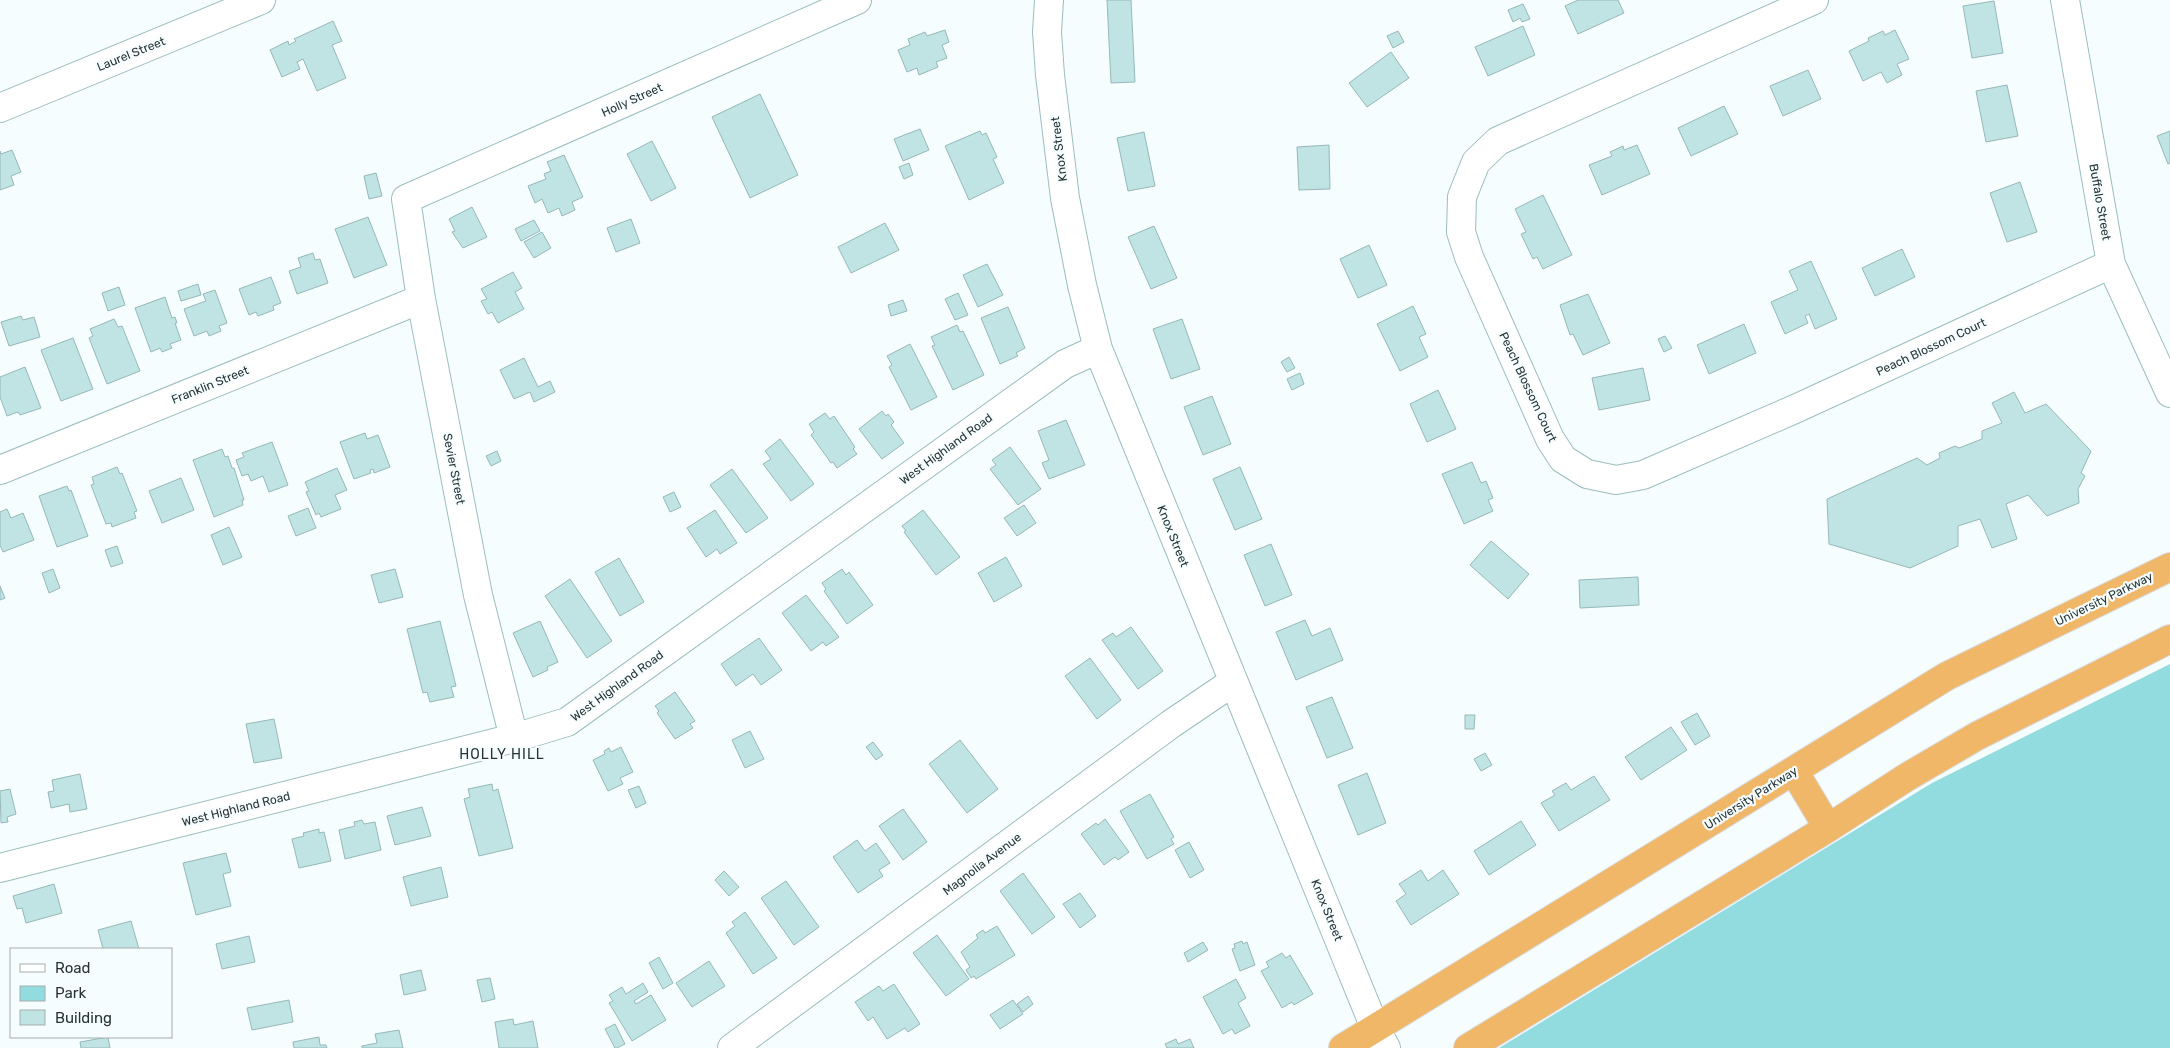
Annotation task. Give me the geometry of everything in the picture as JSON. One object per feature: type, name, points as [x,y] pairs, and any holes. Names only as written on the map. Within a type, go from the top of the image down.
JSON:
[{"type":"highway","name":"University Parkway","points":[[1343,1048],[1381,1038],[1794,771],[1947,676],[2170,567]]},
{"type":"highway","points":[[1468,1048],[1828,828],[1907,777],[1977,736],[2170,639]]},
{"type":"highway","points":[[1794,771],[1828,828]]},
{"type":"street","name":"Laurel Street","points":[[0,108],[261,0]]},
{"type":"street","name":"Holly Street","points":[[406,199],[858,0]]},
{"type":"street","name":"Knox Street","points":[[1049,0],[1047,32],[1050,75],[1065,198],[1082,285],[1098,349],[1233,682],[1381,1038]]},
{"type":"street","name":"Peach Blossom Court","points":[[1814,0],[1498,141],[1476,162],[1462,197],[1461,232],[1469,257],[1550,439],[1563,459],[1587,474],[1616,480],[1643,475],[1795,409],[2111,264]]},
{"type":"street","name":"Buffalo Street","points":[[2065,0],[2111,264],[2170,393]]},
{"type":"street","name":"Sevier Street","points":[[406,199],[421,299],[478,594],[514,738]]},
{"type":"street","name":"Franklin Street","points":[[0,470],[421,299]]},
{"type":"street","name":"West Highland Road","points":[[0,868],[514,738],[567,722],[1065,364],[1098,349]]},
{"type":"street","name":"Magnolia Avenue","points":[[732,1048],[1171,724],[1233,682]]},
{"type":"green space","points":[[2170,664],[2170,1048],[1499,1048],[1932,783]]},
{"type":"building","points":[[1107,0],[1131,0],[1135,82],[1111,83]]},
{"type":"building","points":[[1578,0],[1618,0],[1624,13],[1578,34],[1565,6]]},
{"type":"building","points":[[1994,1],[2003,53],[1972,58],[1963,6]]},
{"type":"building","points":[[1523,4],[1530,19],[1522,22],[1520,18],[1513,22],[1508,10]]},
{"type":"building","points":[[333,21],[342,41],[332,45],[346,78],[317,91],[303,59],[297,62],[300,69],[282,77],[270,50],[288,41],[289,45],[296,41],[294,39]]},
{"type":"building","points":[[1523,26],[1535,55],[1488,76],[1475,47]]},
{"type":"building","points":[[945,30],[949,42],[942,45],[947,58],[936,62],[938,67],[919,75],[917,68],[907,72],[898,50],[910,45],[908,39],[925,32],[927,36]]},
{"type":"building","points":[[1895,30],[1909,59],[1897,64],[1902,75],[1887,83],[1881,72],[1863,81],[1849,51],[1869,41],[1868,38],[1883,31],[1885,35]]},
{"type":"building","points":[[1398,31],[1404,42],[1393,48],[1387,36]]},
{"type":"building","points":[[1391,52],[1409,78],[1367,107],[1349,83]]},
{"type":"building","points":[[1808,70],[1821,99],[1783,116],[1770,86]]},
{"type":"building","points":[[2007,85],[2018,136],[1986,142],[1976,91]]},
{"type":"building","points":[[760,94],[798,175],[750,198],[712,117]]},
{"type":"building","points":[[1724,106],[1738,134],[1691,156],[1678,128]]},
{"type":"building","points":[[920,129],[929,150],[903,161],[894,139]]},
{"type":"building","points":[[980,131],[982,135],[986,133],[997,157],[993,159],[1004,183],[969,200],[945,146]]},
{"type":"building","points":[[2170,131],[2170,163],[2168,164],[2157,136]]},
{"type":"building","points":[[1144,132],[1155,186],[1128,191],[1117,138]]},
{"type":"building","points":[[652,141],[676,188],[651,201],[627,154]]},
{"type":"building","points":[[1329,145],[1330,189],[1299,190],[1297,147]]},
{"type":"building","points":[[1637,145],[1650,174],[1602,195],[1589,165],[1612,156],[1610,152],[1623,146],[1624,150]]},
{"type":"building","points":[[12,150],[21,172],[11,176],[14,185],[0,190],[0,151],[1,154]]},
{"type":"building","points":[[564,155],[583,197],[572,202],[575,210],[562,216],[559,208],[548,213],[542,199],[535,203],[528,186],[546,179],[544,174],[551,171],[547,162]]},
{"type":"building","points":[[909,163],[913,175],[904,179],[899,167]]},
{"type":"building","points":[[376,173],[382,196],[369,199],[364,176]]},
{"type":"building","points":[[2020,182],[2037,232],[2007,242],[1990,193]]},
{"type":"building","points":[[1543,195],[1572,255],[1543,269],[1537,257],[1533,259],[1521,234],[1526,232],[1515,209]]},
{"type":"building","points":[[472,207],[487,237],[463,248],[452,232],[455,231],[449,219]]},
{"type":"building","points":[[368,217],[387,265],[354,278],[335,229]]},
{"type":"building","points":[[631,219],[640,243],[616,252],[607,228]]},
{"type":"building","points":[[534,220],[540,231],[521,241],[515,229]]},
{"type":"building","points":[[885,223],[899,250],[851,273],[838,247]]},
{"type":"building","points":[[1154,226],[1177,278],[1151,289],[1128,237]]},
{"type":"building","points":[[542,232],[551,248],[534,258],[524,242]]},
{"type":"building","points":[[1369,245],[1387,285],[1358,298],[1340,259]]},
{"type":"building","points":[[1902,249],[1915,277],[1875,296],[1862,268]]},
{"type":"building","points":[[313,253],[315,260],[320,259],[328,283],[297,294],[289,271],[301,267],[298,258]]},
{"type":"building","points":[[1811,261],[1837,319],[1815,329],[1809,314],[1805,316],[1808,323],[1785,334],[1771,302],[1798,290],[1789,271]]},
{"type":"building","points":[[987,264],[1003,295],[978,307],[963,275]]},
{"type":"building","points":[[513,272],[522,288],[515,292],[524,309],[498,323],[492,312],[488,314],[481,301],[487,299],[481,289]]},
{"type":"building","points":[[271,277],[281,303],[273,306],[274,310],[258,316],[256,312],[249,315],[239,289]]},
{"type":"building","points":[[198,284],[201,295],[181,301],[178,291]]},
{"type":"building","points":[[119,287],[125,305],[108,311],[102,293]]},
{"type":"building","points":[[215,290],[227,323],[219,326],[221,331],[209,336],[207,331],[194,336],[184,309],[206,301],[203,294]]},
{"type":"building","points":[[958,293],[968,315],[955,320],[945,299]]},
{"type":"building","points":[[1588,294],[1610,343],[1583,355],[1573,334],[1570,335],[1560,305]]},
{"type":"building","points":[[165,297],[172,318],[175,317],[177,323],[175,323],[181,340],[170,344],[172,348],[162,352],[160,348],[151,352],[135,308]]},
{"type":"building","points":[[903,300],[907,311],[891,316],[888,305]]},
{"type":"building","points":[[1413,306],[1426,334],[1419,337],[1428,357],[1400,371],[1377,324]]},
{"type":"building","points":[[1008,307],[1025,348],[1016,353],[1018,356],[1000,364],[981,318]]},
{"type":"building","points":[[21,316],[23,320],[34,317],[40,337],[9,346],[1,322]]},
{"type":"building","points":[[114,319],[118,327],[122,326],[140,371],[107,384],[89,338],[93,336],[90,329]]},
{"type":"building","points":[[1182,319],[1200,369],[1171,379],[1153,329]]},
{"type":"building","points":[[1744,324],[1756,353],[1709,374],[1697,345]]},
{"type":"building","points":[[957,325],[960,332],[963,331],[984,375],[953,390],[932,346],[935,345],[931,337]]},
{"type":"building","points":[[1665,336],[1672,348],[1664,352],[1658,339]]},
{"type":"building","points":[[73,338],[93,389],[61,401],[41,350]]},
{"type":"building","points":[[910,344],[937,397],[911,410],[889,367],[892,365],[887,356]]},
{"type":"building","points":[[1289,357],[1295,368],[1287,372],[1281,362]]},
{"type":"building","points":[[524,358],[538,387],[550,381],[555,392],[534,402],[530,392],[514,399],[500,370]]},
{"type":"building","points":[[25,367],[41,408],[20,415],[18,412],[7,416],[0,397],[0,377]]},
{"type":"building","points":[[1643,368],[1650,400],[1599,410],[1592,378]]},
{"type":"building","points":[[1300,373],[1304,384],[1292,390],[1287,379]]},
{"type":"building","points":[[1438,390],[1456,429],[1427,442],[1410,404]]},
{"type":"building","points":[[2014,392],[2025,413],[2046,404],[2091,451],[2081,473],[2085,476],[2078,489],[2079,503],[2047,516],[2028,495],[2006,504],[2017,539],[1992,548],[1980,519],[1958,526],[1958,546],[1910,568],[1829,544],[1827,499],[1917,458],[1927,465],[1940,458],[1939,453],[1955,446],[1959,448],[1982,439],[1982,431],[2002,423],[1992,403]]},
{"type":"building","points":[[1212,396],[1231,444],[1203,455],[1184,407]]},
{"type":"building","points":[[882,411],[886,416],[888,414],[894,422],[891,425],[904,443],[882,459],[859,429]]},
{"type":"building","points":[[825,413],[830,419],[834,416],[855,447],[853,449],[857,454],[837,468],[833,462],[831,463],[811,435],[814,432],[809,424]]},
{"type":"building","points":[[1066,420],[1085,465],[1049,479],[1042,463],[1049,460],[1038,431]]},
{"type":"building","points":[[365,433],[367,439],[378,435],[390,467],[374,473],[373,469],[370,470],[371,473],[354,479],[340,442]]},
{"type":"building","points":[[780,439],[814,484],[791,501],[763,464],[771,459],[765,451]]},
{"type":"building","points":[[272,442],[288,485],[269,492],[263,476],[251,481],[248,474],[242,476],[236,460],[244,457],[242,453]]},
{"type":"building","points":[[1010,447],[1041,489],[1018,505],[990,469],[996,465],[992,460]]},
{"type":"building","points":[[222,449],[225,457],[228,456],[232,468],[234,468],[244,500],[242,500],[243,505],[214,517],[193,460]]},
{"type":"building","points":[[497,451],[501,461],[491,466],[486,456]]},
{"type":"building","points":[[1472,462],[1481,483],[1486,481],[1493,498],[1488,500],[1493,511],[1464,524],[1442,474]]},
{"type":"building","points":[[117,467],[120,474],[122,473],[137,511],[134,512],[136,518],[112,527],[111,523],[106,524],[91,485],[94,484],[92,477]]},
{"type":"building","points":[[1240,467],[1262,519],[1235,530],[1213,479]]},
{"type":"building","points":[[337,468],[347,490],[335,495],[341,509],[321,517],[319,513],[316,515],[306,492],[309,491],[305,482]]},
{"type":"building","points":[[732,469],[768,518],[746,533],[710,485]]},
{"type":"building","points":[[181,478],[194,510],[162,523],[149,491]]},
{"type":"building","points":[[67,486],[69,491],[71,490],[88,536],[57,547],[39,496]]},
{"type":"building","points":[[674,492],[681,507],[670,512],[663,497]]},
{"type":"building","points":[[1024,505],[1036,523],[1017,536],[1004,518]]},
{"type":"building","points":[[308,508],[316,528],[296,536],[288,516]]},
{"type":"building","points":[[7,509],[11,518],[23,513],[34,540],[3,552],[0,545],[0,512]]},
{"type":"building","points":[[715,510],[737,543],[720,554],[717,549],[706,557],[687,528]]},
{"type":"building","points":[[923,510],[960,557],[936,575],[904,532],[906,531],[902,526]]},
{"type":"building","points":[[229,527],[242,557],[223,565],[211,535]]},
{"type":"building","points":[[1491,541],[1529,574],[1508,599],[1470,565]]},
{"type":"building","points":[[1271,544],[1292,595],[1265,606],[1244,555]]},
{"type":"building","points":[[117,546],[123,563],[111,567],[105,550]]},
{"type":"building","points":[[1006,557],[1022,586],[994,602],[978,573]]},
{"type":"building","points":[[619,558],[644,602],[620,616],[595,572]]},
{"type":"building","points":[[53,569],[60,588],[49,593],[42,573]]},
{"type":"building","points":[[395,569],[403,597],[379,603],[371,575]]},
{"type":"building","points":[[842,569],[846,575],[849,572],[873,605],[847,624],[824,591],[826,589],[822,583]]},
{"type":"building","points":[[1638,577],[1639,605],[1580,608],[1579,580]]},
{"type":"building","points":[[570,579],[612,641],[587,658],[545,596]]},
{"type":"building","points":[[0,586],[5,598],[0,600]]},
{"type":"building","points":[[806,595],[839,637],[826,646],[823,642],[811,651],[782,613]]},
{"type":"building","points":[[1305,620],[1312,636],[1330,628],[1343,660],[1296,680],[1276,632]]},
{"type":"building","points":[[440,621],[456,686],[451,687],[454,697],[430,702],[427,692],[423,693],[407,629]]},
{"type":"building","points":[[540,621],[558,662],[547,667],[548,670],[533,677],[513,633]]},
{"type":"building","points":[[1131,627],[1163,671],[1138,689],[1102,640],[1113,633],[1116,637]]},
{"type":"building","points":[[759,638],[782,670],[761,685],[753,674],[736,686],[721,664]]},
{"type":"building","points":[[1090,658],[1121,700],[1097,719],[1065,676]]},
{"type":"building","points":[[675,692],[695,721],[690,724],[693,728],[675,739],[657,713],[659,711],[655,706]]},
{"type":"building","points":[[1332,697],[1353,748],[1327,758],[1306,707]]},
{"type":"building","points":[[1697,713],[1710,736],[1695,745],[1681,722]]},
{"type":"building","points":[[1465,715],[1475,715],[1474,729],[1465,729]]},
{"type":"building","points":[[274,719],[282,758],[254,763],[246,724]]},
{"type":"building","points":[[1671,727],[1687,750],[1641,780],[1625,757]]},
{"type":"building","points":[[750,731],[764,759],[745,768],[732,740]]},
{"type":"building","points":[[960,740],[998,789],[967,813],[929,764]]},
{"type":"building","points":[[873,742],[883,755],[876,760],[866,747]]},
{"type":"building","points":[[621,747],[633,772],[620,778],[623,784],[608,791],[593,760],[605,754],[604,751],[609,748],[611,752]]},
{"type":"building","points":[[1485,753],[1492,765],[1481,771],[1474,759]]},
{"type":"building","points":[[1367,773],[1386,823],[1358,835],[1338,785]]},
{"type":"building","points":[[80,774],[87,809],[70,812],[69,804],[51,808],[48,792],[54,791],[52,780]]},
{"type":"building","points":[[1594,776],[1610,800],[1559,831],[1541,803],[1555,795],[1552,791],[1566,783],[1571,790]]},
{"type":"building","points":[[492,784],[493,791],[498,789],[513,848],[479,856],[464,799],[470,797],[468,789]]},
{"type":"building","points":[[639,786],[646,803],[636,808],[628,790]]},
{"type":"building","points":[[10,789],[16,814],[7,817],[8,822],[1,823],[0,791]]},
{"type":"building","points":[[1150,794],[1174,837],[1171,839],[1174,844],[1147,859],[1120,811]]},
{"type":"building","points":[[422,807],[431,836],[395,845],[387,816]]},
{"type":"building","points":[[903,809],[927,842],[903,860],[879,826]]},
{"type":"building","points":[[1105,819],[1129,852],[1118,860],[1115,857],[1104,865],[1081,834]]},
{"type":"building","points":[[362,820],[364,824],[375,822],[381,850],[345,859],[339,830],[355,826],[354,822]]},
{"type":"building","points":[[1521,821],[1536,845],[1489,875],[1474,851]]},
{"type":"building","points":[[319,829],[319,833],[324,832],[331,861],[299,868],[292,839],[304,836],[303,833]]},
{"type":"building","points":[[857,840],[865,851],[876,843],[890,863],[879,870],[883,876],[858,893],[833,857]]},
{"type":"building","points":[[1189,842],[1204,870],[1190,878],[1175,850]]},
{"type":"building","points":[[226,853],[231,872],[223,874],[231,906],[196,915],[183,863]]},
{"type":"building","points":[[441,867],[448,897],[411,906],[403,877]]},
{"type":"building","points":[[1421,870],[1428,881],[1443,870],[1459,894],[1411,925],[1396,901],[1406,894],[1399,884]]},
{"type":"building","points":[[724,871],[739,887],[729,896],[715,880]]},
{"type":"building","points":[[1023,873],[1055,917],[1032,934],[1000,891]]},
{"type":"building","points":[[786,881],[819,927],[794,945],[761,898]]},
{"type":"building","points":[[54,884],[62,913],[26,923],[22,908],[17,909],[13,896]]},
{"type":"building","points":[[1080,893],[1096,916],[1080,928],[1063,904]]},
{"type":"building","points":[[745,912],[777,958],[753,974],[726,933],[735,926],[732,922]]},
{"type":"building","points":[[131,921],[139,948],[103,948],[98,930]]},
{"type":"building","points":[[997,926],[1015,955],[976,979],[974,976],[971,978],[966,970],[970,967],[961,952],[978,938],[976,935],[983,930],[985,933]]},
{"type":"building","points":[[937,935],[969,979],[946,996],[913,953]]},
{"type":"building","points":[[249,936],[255,962],[222,969],[216,944]]},
{"type":"building","points":[[1242,941],[1243,944],[1247,942],[1255,965],[1240,971],[1232,949],[1235,948],[1234,944]]},
{"type":"building","points":[[1203,942],[1208,950],[1188,962],[1184,953]]},
{"type":"building","points":[[1282,953],[1286,958],[1290,955],[1313,994],[1294,1005],[1292,1002],[1282,1008],[1261,971],[1269,967],[1266,962]]},
{"type":"building","points":[[659,957],[673,983],[663,989],[649,963]]},
{"type":"building","points":[[709,961],[725,986],[692,1007],[676,983]]},
{"type":"building","points":[[421,970],[426,990],[404,995],[400,975]]},
{"type":"building","points":[[490,978],[495,999],[482,1002],[477,980]]},
{"type":"building","points":[[1236,979],[1246,998],[1238,1003],[1250,1026],[1235,1034],[1232,1029],[1223,1034],[1203,997]]},
{"type":"building","points":[[643,983],[648,992],[634,1001],[636,1004],[651,995],[666,1020],[632,1041],[609,1003],[613,1001],[609,995],[622,987],[626,994]]},
{"type":"building","points":[[894,984],[920,1024],[908,1032],[905,1028],[887,1039],[873,1017],[868,1021],[855,1002],[879,986],[883,991]]},
{"type":"building","points":[[1028,996],[1033,1004],[1023,1012],[1017,1004]]},
{"type":"building","points":[[289,1000],[293,1022],[252,1030],[247,1008]]},
{"type":"building","points":[[1013,1000],[1023,1014],[1000,1029],[990,1015]]},
{"type":"building","points":[[513,1019],[514,1025],[533,1021],[538,1048],[499,1048],[495,1022]]},
{"type":"building","points":[[615,1024],[625,1044],[617,1048],[615,1048],[605,1029]]},
{"type":"building","points":[[399,1030],[403,1048],[362,1048],[362,1046],[377,1043],[375,1034]]},
{"type":"building","points":[[319,1037],[320,1045],[326,1045],[327,1048],[294,1048],[293,1042]]},
{"type":"building","points":[[108,1038],[110,1048],[81,1048],[80,1042]]},
{"type":"building","points":[[1176,1039],[1178,1044],[1190,1039],[1194,1048],[1167,1048],[1165,1044]]},
{"type":"district","name":"HOLLY HILL","points":[[502,754]]}]
